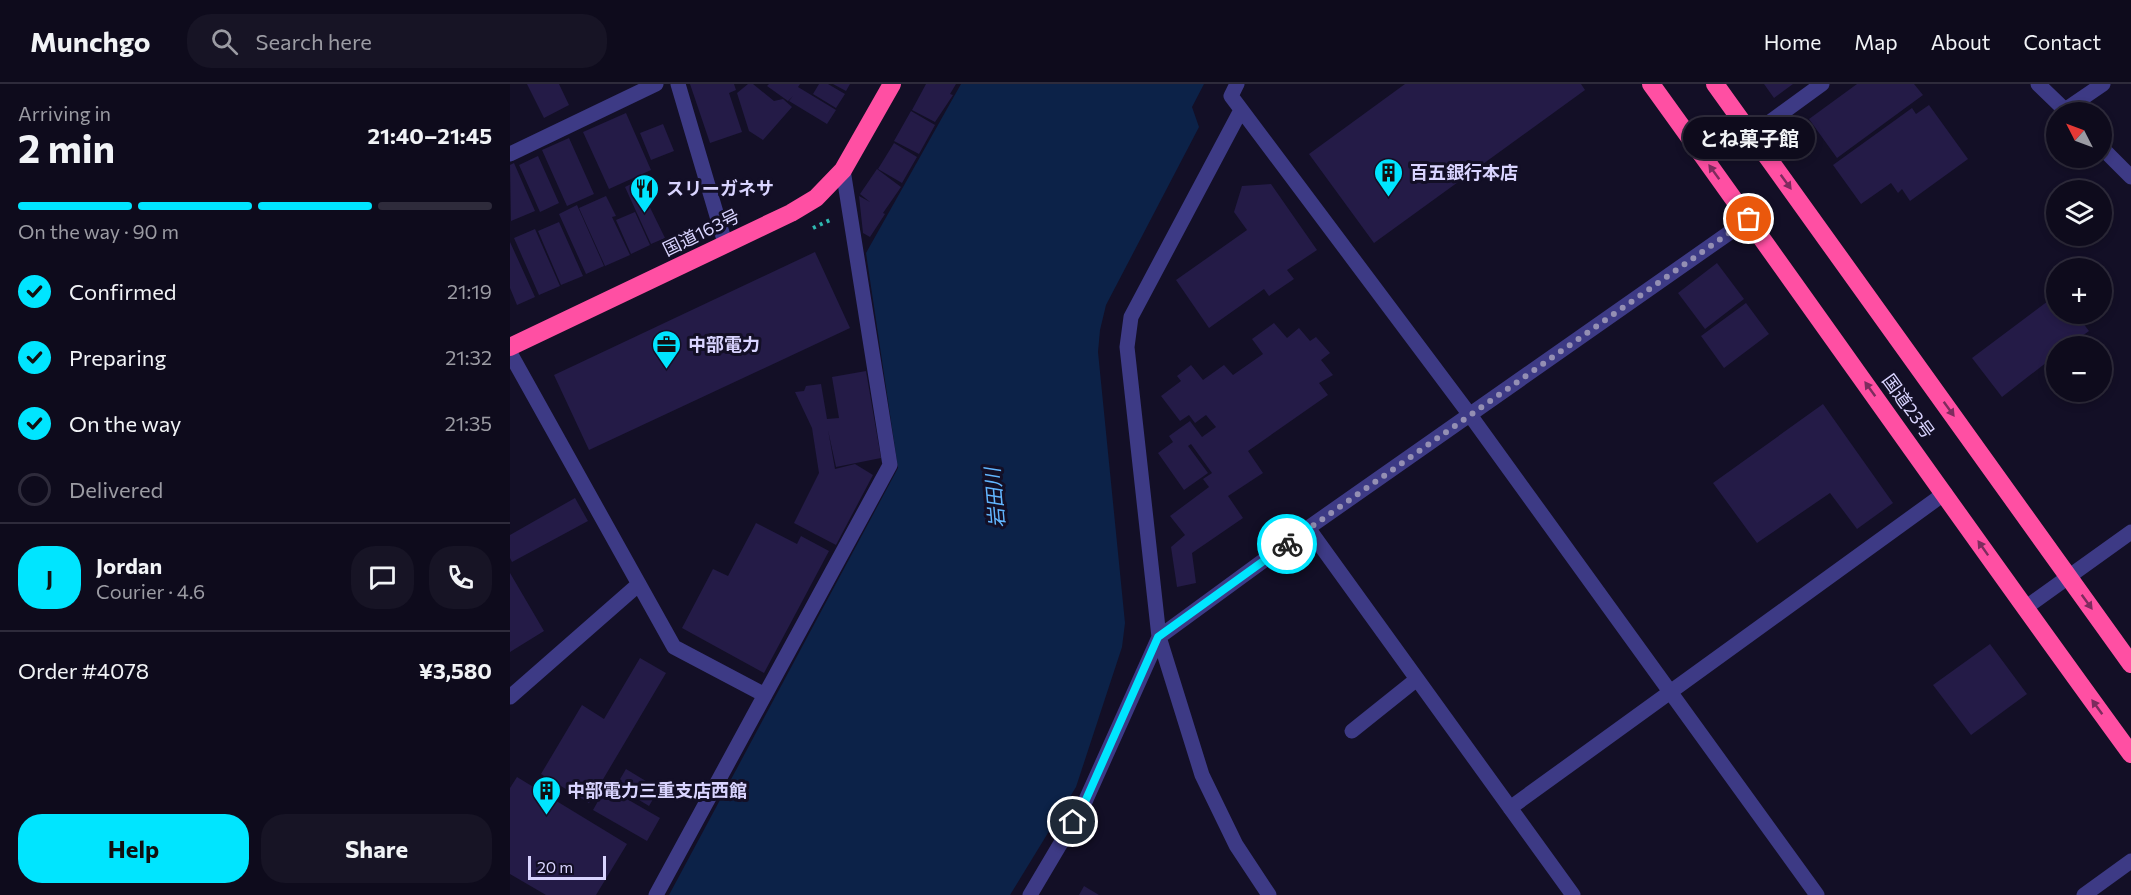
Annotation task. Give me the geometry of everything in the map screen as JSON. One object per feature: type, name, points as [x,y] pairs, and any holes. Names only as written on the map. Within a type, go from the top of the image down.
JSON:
[{"type":"highway","name":"国道163号","points":[[510,346],[810,202],[826,189],[843,170],[892,84]]},
{"type":"highway","name":"国道23号","points":[[1651,84],[2131,754]]},
{"type":"highway","name":"国道23号","points":[[1715,84],[2131,664]]},
{"type":"street","points":[[510,154],[656,84]]},
{"type":"street","points":[[678,84],[725,243]]},
{"type":"street","points":[[1752,135],[1822,84]]},
{"type":"street","points":[[2038,84],[2057,102]]},
{"type":"street","points":[[2078,102],[2103,84]]},
{"type":"street","points":[[1234,90],[1241,110],[1470,415],[1817,895]]},
{"type":"street","points":[[1241,110],[1131,317],[1128,333],[1128,360],[1158,637],[1202,775],[1236,844],[1269,895]]},
{"type":"street","points":[[2112,157],[2131,177]]},
{"type":"street","points":[[656,895],[890,465],[843,170]]},
{"type":"street","points":[[1030,895],[1084,804],[1158,637],[1308,528],[1749,219]]},
{"type":"street","points":[[510,353],[674,647],[765,695]]},
{"type":"street","points":[[1510,808],[1945,493]]},
{"type":"street","points":[[1308,528],[1573,895]]},
{"type":"street","points":[[2025,608],[2131,532]]},
{"type":"street","points":[[510,697],[639,584]]},
{"type":"street","points":[[1352,730],[1417,679]]},
{"type":"street","points":[[2084,895],[2131,861]]},
{"type":"water","name":"岩田川","points":[[961,84],[1204,84],[1192,107],[1199,127],[1106,305],[1100,330],[1098,352],[1125,623],[1122,647],[1076,787],[1010,895],[669,895],[898,468],[866,253]]},
{"type":"building","points":[[527,84],[559,84],[569,105],[544,118]]},
{"type":"building","points":[[690,84],[734,84],[736,90],[729,93],[742,132],[710,143]]},
{"type":"building","points":[[748,84],[753,84],[774,101],[783,99],[792,107],[763,140],[749,131],[737,93]]},
{"type":"building","points":[[769,84],[800,84],[798,87],[836,110],[827,124],[789,101],[793,96],[788,101],[767,86]]},
{"type":"building","points":[[819,84],[828,84],[845,94],[836,108],[813,94]]},
{"type":"building","points":[[833,84],[850,84],[846,91]]},
{"type":"building","points":[[926,84],[956,84],[950,94],[953,95],[935,122],[912,110]]},
{"type":"building","name":"百五銀行本店","points":[[1405,84],[1581,84],[1585,90],[1374,243],[1309,154]]},
{"type":"building","points":[[1764,84],[1793,84],[1774,98]]},
{"type":"building","points":[[1857,84],[1914,84],[1923,95],[1837,158],[1809,119]]},
{"type":"building","points":[[1929,105],[1968,159],[1910,201],[1902,189],[1898,193],[1891,183],[1861,204],[1833,165],[1912,108],[1916,114]]},
{"type":"building","points":[[911,111],[935,125],[919,154],[894,141]]},
{"type":"building","points":[[626,113],[651,170],[609,189],[583,132]]},
{"type":"building","points":[[663,124],[674,151],[651,160],[640,133]]},
{"type":"building","points":[[569,138],[594,194],[567,206],[542,150]]},
{"type":"building","points":[[894,143],[917,157],[902,183],[878,169]]},
{"type":"building","points":[[538,156],[559,203],[540,212],[519,165]]},
{"type":"building","points":[[514,163],[535,211],[511,221],[510,165]]},
{"type":"building","points":[[877,169],[901,187],[870,237],[863,233],[859,196],[870,202],[860,194]]},
{"type":"building","name":"スリーガネサ","points":[[637,181],[665,238],[651,244],[625,187]]},
{"type":"building","points":[[1271,184],[1317,250],[1287,270],[1294,279],[1269,296],[1264,289],[1209,328],[1176,280],[1247,230],[1234,212],[1242,186]]},
{"type":"building","points":[[606,196],[616,216],[612,217],[630,255],[605,266],[579,208]]},
{"type":"building","points":[[577,205],[604,266],[586,274],[559,214]]},
{"type":"building","points":[[635,212],[650,245],[631,254],[616,220]]},
{"type":"building","points":[[559,222],[583,276],[561,285],[538,231]]},
{"type":"building","points":[[535,229],[560,286],[539,295],[514,238]]},
{"type":"building","points":[[510,242],[535,297],[517,305],[510,288]]},
{"type":"building","points":[[815,252],[850,328],[589,450],[554,375]]},
{"type":"building","points":[[1717,263],[1744,299],[1705,329],[1678,293]]},
{"type":"building","points":[[2046,302],[2046,324],[2084,324],[2089,331],[2082,336],[2046,336],[2046,363],[2002,397],[1972,358]]},
{"type":"building","points":[[1746,303],[1769,334],[1724,368],[1701,336]]},
{"type":"building","points":[[1274,323],[1287,338],[1299,328],[1310,341],[1316,337],[1330,353],[1321,360],[1333,375],[1319,383],[1328,395],[1248,451],[1263,473],[1228,496],[1243,518],[1192,553],[1196,583],[1177,587],[1171,547],[1185,535],[1170,516],[1209,487],[1203,479],[1212,473],[1191,444],[1188,446],[1208,473],[1184,490],[1158,453],[1173,442],[1169,436],[1190,421],[1202,437],[1216,427],[1206,415],[1195,423],[1189,415],[1180,421],[1161,396],[1181,381],[1177,376],[1191,365],[1203,380],[1224,365],[1233,375],[1263,354],[1252,339]]},
{"type":"building","points":[[866,371],[881,458],[836,467],[828,430],[835,469],[855,464],[873,475],[836,545],[794,523],[819,473],[812,428],[795,392],[804,391],[806,386],[821,384],[827,419],[839,418],[832,377]]},
{"type":"building","points":[[1823,404],[1893,503],[1857,529],[1830,493],[1757,543],[1713,483]]},
{"type":"building","points":[[575,498],[588,521],[512,562],[510,535]]},
{"type":"building","points":[[756,523],[797,544],[801,536],[829,551],[764,673],[682,628],[713,569],[728,576]]},
{"type":"building","points":[[510,573],[544,631],[510,652]]},
{"type":"building","points":[[1990,644],[2027,694],[1971,735],[1933,685]]},
{"type":"building","points":[[640,658],[666,673],[589,803],[541,774],[582,705],[604,719]]},
{"type":"building","points":[[626,769],[659,789],[649,806],[616,786]]},
{"type":"building","name":"中部電力三重支店西館","points":[[517,777],[627,844],[596,895],[546,895],[510,874],[510,788]]},
{"type":"building","points":[[606,787],[660,818],[647,841],[593,810]]},
{"type":"building","points":[[1084,886],[1099,895],[1079,895]]},
{"type":"way so far","points":[[1287,544],[1749,219]]},
{"type":"place","name":"百五銀行本店","points":[[1389,198]]},
{"type":"place","name":"スリーガネサ","points":[[645,214]]},
{"type":"place","name":"とね菓子館","points":[[1749,219]]},
{"type":"place","name":"中部電力","points":[[667,370]]},
{"type":"place","name":"中部電力三重支店西館","points":[[546,816]]},
{"type":"route","points":[[1073,822],[1084,804],[1158,637],[1287,544]]}]
